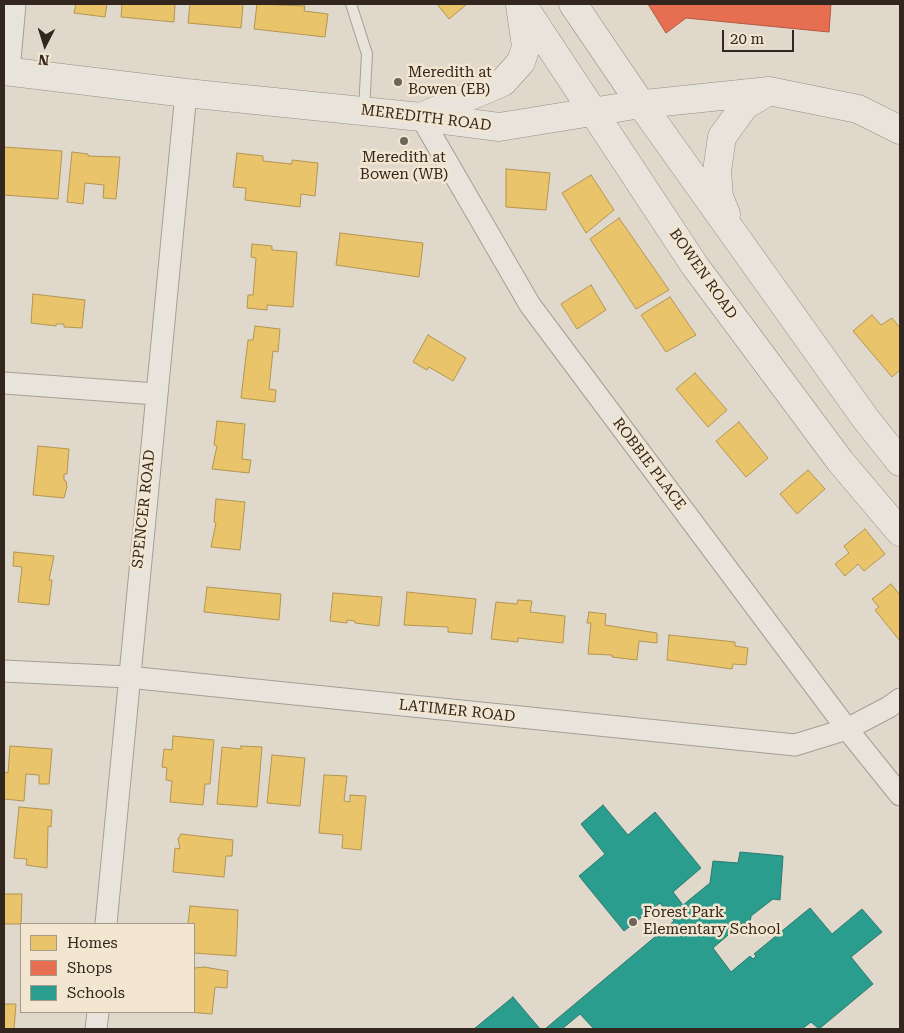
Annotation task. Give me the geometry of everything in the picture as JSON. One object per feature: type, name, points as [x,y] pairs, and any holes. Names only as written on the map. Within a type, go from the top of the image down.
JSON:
[{"type":"main road","name":"BOWEN ROAD","points":[[521,4],[695,266],[840,461],[900,532]]},
{"type":"main road","points":[[421,116],[503,82],[521,62],[526,47],[521,4]]},
{"type":"main road","points":[[573,4],[735,236],[865,418],[900,462]]},
{"type":"main road","name":"MEREDITH ROAD","points":[[6,71],[186,93],[421,116],[499,127],[641,104],[769,91],[858,109],[900,130]]},
{"type":"main road","points":[[735,236],[719,198],[716,171],[722,137],[745,105],[769,91]]},
{"type":"street","points":[[6,71],[15,4]]},
{"type":"street","name":"SPENCER ROAD","points":[[106,923],[128,677],[186,93]]},
{"type":"street","name":"ROBBIE PLACE","points":[[421,116],[530,305],[847,729],[900,794]]},
{"type":"street","points":[[4,383],[156,394]]},
{"type":"street","name":"LATIMER ROAD","points":[[4,671],[128,677],[795,745],[847,729],[889,707],[900,699]]},
{"type":"street","points":[[96,1029],[98,1013]]},
{"type":"lane","points":[[351,4],[367,54],[364,111]]},
{"type":"building: Homes","points":[[76,4],[107,4],[105,17],[74,13]]},
{"type":"building: Homes","points":[[122,4],[175,4],[174,22],[121,17]]},
{"type":"building: Homes","points":[[190,4],[243,4],[241,28],[188,23]]},
{"type":"building: Homes","points":[[257,4],[305,6],[304,11],[328,14],[325,37],[254,29]]},
{"type":"building: Homes","points":[[437,4],[467,4],[449,19]]},
{"type":"building: Homes","points":[[4,147],[62,151],[58,199],[4,195]]},
{"type":"building: Homes","points":[[72,152],[88,154],[88,156],[120,157],[116,199],[103,198],[104,185],[85,183],[83,204],[67,202]]},
{"type":"building: Homes","points":[[237,153],[263,156],[263,161],[292,164],[292,160],[318,163],[315,196],[301,194],[300,207],[245,200],[246,188],[233,187]]},
{"type":"building: Homes","points":[[506,169],[550,173],[546,210],[506,207]]},
{"type":"building: Homes","points":[[591,175],[614,210],[586,233],[562,193]]},
{"type":"building: Homes","points":[[619,218],[669,290],[636,309],[590,239]]},
{"type":"building: Homes","points":[[340,233],[423,243],[419,277],[336,265]]},
{"type":"building: Homes","points":[[252,244],[272,246],[272,250],[297,252],[293,307],[267,305],[267,310],[247,308],[248,295],[253,295],[256,258],[251,257]]},
{"type":"building: Homes","points":[[591,285],[606,310],[577,329],[561,304]]},
{"type":"building: Homes","points":[[33,294],[85,300],[82,328],[64,327],[64,324],[56,324],[56,326],[31,323]]},
{"type":"building: Homes","points":[[670,297],[696,335],[666,352],[641,315]]},
{"type":"building: Homes","points":[[872,315],[881,325],[892,318],[900,328],[900,370],[892,377],[853,331]]},
{"type":"building: Homes","points":[[255,326],[280,329],[278,352],[273,351],[269,389],[276,390],[275,402],[241,398],[248,340],[253,340]]},
{"type":"building: Homes","points":[[428,335],[466,358],[453,381],[429,367],[427,370],[413,362]]},
{"type":"building: Homes","points":[[695,373],[727,410],[708,427],[676,389]]},
{"type":"building: Homes","points":[[217,421],[245,424],[242,459],[251,460],[249,473],[212,469],[217,446],[214,445]]},
{"type":"building: Homes","points":[[739,422],[768,458],[746,477],[716,441]]},
{"type":"building: Homes","points":[[38,446],[69,449],[67,474],[64,474],[67,487],[64,498],[33,495]]},
{"type":"building: Homes","points":[[808,470],[825,489],[797,514],[780,494]]},
{"type":"building: Homes","points":[[216,499],[245,502],[240,550],[211,547],[216,523],[214,522]]},
{"type":"building: Homes","points":[[865,529],[885,554],[864,571],[858,564],[845,576],[835,564],[849,553],[844,546]]},
{"type":"building: Homes","points":[[14,552],[54,556],[49,580],[52,580],[49,605],[18,602],[22,567],[13,566]]},
{"type":"building: Homes","points":[[891,584],[900,595],[900,641],[875,610],[879,607],[872,599]]},
{"type":"building: Homes","points":[[207,587],[281,594],[279,620],[204,612]]},
{"type":"building: Homes","points":[[407,592],[476,599],[472,634],[448,632],[448,627],[404,625]]},
{"type":"building: Homes","points":[[333,593],[382,597],[379,626],[347,620],[347,623],[330,621]]},
{"type":"building: Homes","points":[[518,600],[532,601],[530,612],[565,616],[563,643],[518,638],[518,642],[491,639],[496,602],[517,604]]},
{"type":"building: Homes","points":[[589,612],[606,614],[605,625],[657,633],[657,643],[639,641],[637,660],[612,657],[612,655],[588,654],[591,623],[587,623]]},
{"type":"building: Homes","points":[[669,635],[735,642],[735,646],[748,648],[746,665],[733,664],[732,669],[667,660]]},
{"type":"building: Homes","points":[[173,736],[214,740],[210,784],[205,784],[203,805],[170,802],[172,781],[166,780],[167,768],[162,767],[164,749],[172,750]]},
{"type":"building: Homes","points":[[10,746],[52,749],[49,784],[39,784],[39,775],[26,774],[24,801],[4,799],[4,772],[8,773]]},
{"type":"building: Homes","points":[[241,746],[262,747],[257,807],[217,804],[222,747],[241,749]]},
{"type":"building: Homes","points":[[272,755],[305,758],[300,806],[267,803]]},
{"type":"building: Homes","points":[[324,775],[347,776],[344,801],[350,802],[350,795],[366,796],[361,850],[342,848],[343,835],[319,833]]},
{"type":"building: Homes","points":[[19,807],[52,810],[51,827],[48,826],[47,868],[26,865],[27,859],[14,858]]},
{"type":"building: Homes","points":[[181,834],[233,840],[232,856],[226,856],[224,877],[173,872],[175,848],[180,849],[178,839]]},
{"type":"building: Homes","points":[[4,894],[22,894],[21,923],[4,924]]},
{"type":"building: Homes","points":[[190,906],[238,910],[236,956],[195,953],[195,923],[188,923]]},
{"type":"building: Homes","points":[[204,967],[228,971],[227,988],[215,987],[212,1014],[195,1013],[195,968]]},
{"type":"building: Homes","points":[[4,1004],[16,1004],[14,1029],[4,1029]]},
{"type":"building: Shops","points":[[648,4],[831,4],[829,32],[686,18],[666,33]]},
{"type":"building: Schools","points":[[603,805],[628,835],[655,812],[701,868],[673,892],[683,905],[710,883],[713,861],[738,863],[740,852],[783,856],[780,900],[773,899],[751,916],[750,924],[742,923],[713,948],[731,972],[750,956],[753,959],[756,956],[754,954],[810,908],[832,934],[862,909],[882,932],[851,957],[873,984],[819,1029],[811,1022],[802,1029],[594,1029],[580,1014],[562,1029],[545,1029],[674,921],[660,903],[624,931],[579,876],[605,854],[581,824]]},
{"type":"building: Schools","points":[[513,997],[540,1029],[474,1029]]},
{"type":"place","name":"Meredith at Bowen (EB)","points":[[398,82]]},
{"type":"place","name":"Meredith at Bowen (WB)","points":[[404,141]]},
{"type":"place","name":"Forest Park Elementary School","points":[[633,922]]}]
